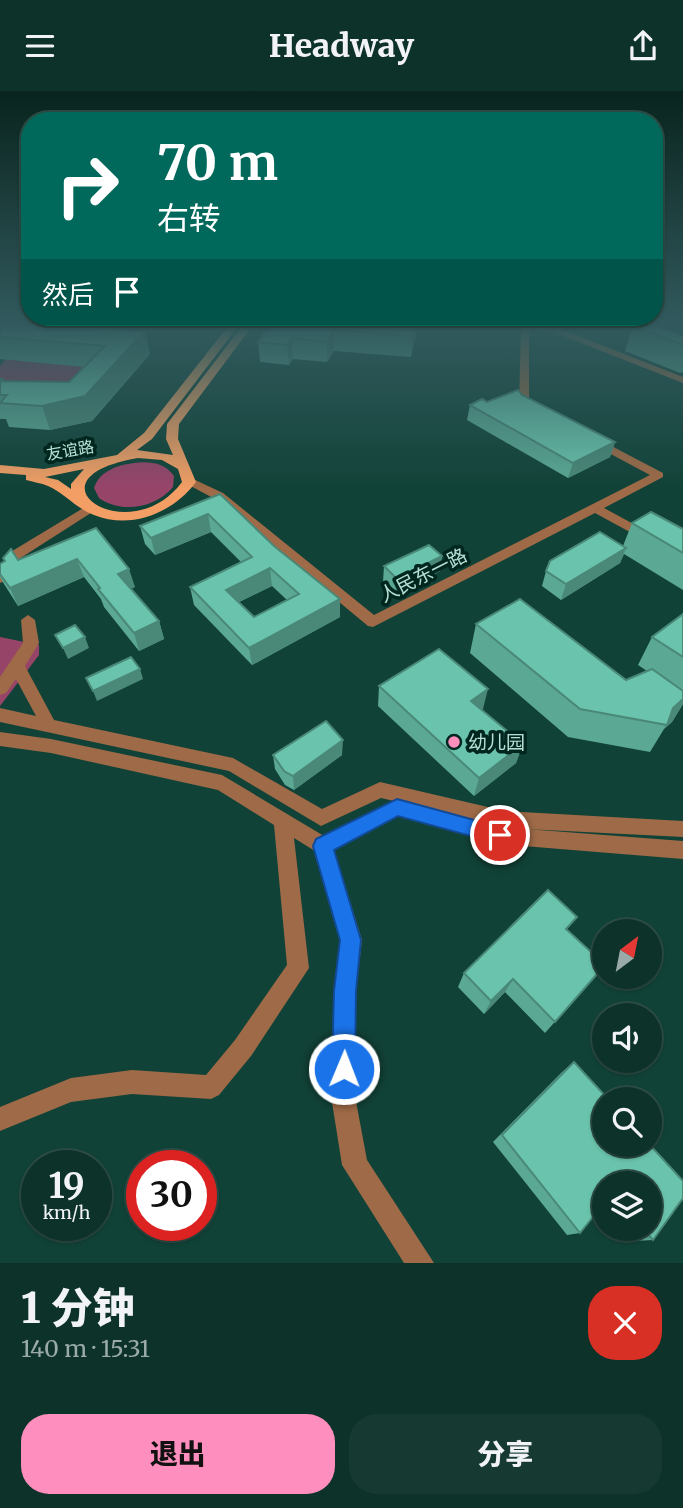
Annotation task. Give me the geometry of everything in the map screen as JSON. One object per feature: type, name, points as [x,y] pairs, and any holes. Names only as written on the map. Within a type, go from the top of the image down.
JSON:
[{"type":"main road","points":[[123,456],[148,436],[192,380]]},
{"type":"main road","points":[[105,461],[83,476],[78,485],[78,494],[86,505],[104,514],[141,514],[173,502],[184,492],[189,482],[172,439],[173,424],[207,380]]},
{"type":"main road","points":[[123,456],[165,456],[184,467]]},
{"type":"main road","name":"友谊路","points":[[0,470],[44,473],[123,456]]},
{"type":"main road","name":"友谊路","points":[[0,470],[53,483],[86,505]]},
{"type":"street","points":[[524,380],[524,404],[549,417]]},
{"type":"street","name":"人民东一路","points":[[189,482],[219,496],[373,622],[659,475],[585,436]]},
{"type":"street","points":[[0,578],[14,556],[86,505]]},
{"type":"street","points":[[595,508],[683,557]]},
{"type":"street","points":[[0,689],[31,643],[28,620]]},
{"type":"street","points":[[17,666],[44,713],[47,727]]},
{"type":"street","points":[[0,715],[233,765],[321,818],[380,790],[505,819],[683,828]]},
{"type":"street","points":[[0,739],[51,746],[222,783],[323,846],[351,940],[345,991],[343,1095],[355,1165],[419,1263]]},
{"type":"street","points":[[0,752],[24,747],[51,746]]},
{"type":"street","points":[[323,846],[397,808],[500,835],[683,850]]},
{"type":"street","points":[[0,1119],[71,1090],[132,1082],[211,1087],[243,1048],[298,968],[284,821]]},
{"type":"shaded area","points":[[0,380],[100,380],[71,413],[0,403]]},
{"type":"shaded area","points":[[151,463],[166,468],[174,476],[173,487],[157,500],[138,506],[117,506],[99,498],[94,488],[100,477],[116,467]]},
{"type":"shaded area","points":[[0,637],[39,645],[39,655],[0,706]]},
{"type":"building","points":[[0,380],[69,382],[71,380],[100,380],[85,396],[42,406],[0,403],[7,395],[0,395]]},
{"type":"building","points":[[518,390],[522,395],[615,442],[573,463],[470,405],[482,399],[487,402]]},
{"type":"building","points":[[220,494],[274,546],[340,599],[249,648],[190,587],[252,557],[208,514],[151,538],[140,526]],"holes":[[[270,568],[299,594],[254,617],[226,590]]]},
{"type":"building","points":[[651,512],[683,529],[683,553],[632,523]]},
{"type":"building","points":[[96,528],[129,569],[118,574],[159,621],[134,633],[77,559],[10,588],[0,574],[0,564],[5,561],[3,558],[11,549],[18,560]]},
{"type":"building","points":[[600,532],[626,548],[566,584],[546,571],[550,561]]},
{"type":"building","points":[[429,545],[442,556],[397,579],[384,566]]},
{"type":"building","points":[[520,599],[626,680],[652,669],[683,691],[683,699],[673,708],[667,725],[580,709],[476,624]]},
{"type":"building","points":[[683,614],[683,657],[652,637]]},
{"type":"building","points":[[75,625],[85,637],[63,648],[55,635]]},
{"type":"building","name":"幼儿园","points":[[439,649],[488,689],[471,701],[523,744],[479,778],[379,686]]},
{"type":"building","points":[[131,657],[140,669],[93,691],[86,678]]},
{"type":"building","points":[[326,721],[343,740],[293,776],[284,771],[273,755]]},
{"type":"building","points":[[548,890],[577,917],[566,929],[592,953],[592,980],[555,1022],[513,979],[491,1001],[464,973]]},
{"type":"building","points":[[574,1062],[597,1087],[592,1087],[592,1157],[661,1157],[683,1181],[683,1198],[662,1227],[662,1171],[592,1171],[592,1218],[580,1233],[502,1135]]},
{"type":"place","name":"幼儿园","points":[[454,742]]},
{"type":"route","points":[[344,1069],[345,991],[351,940],[323,846],[397,808],[500,835]]}]
